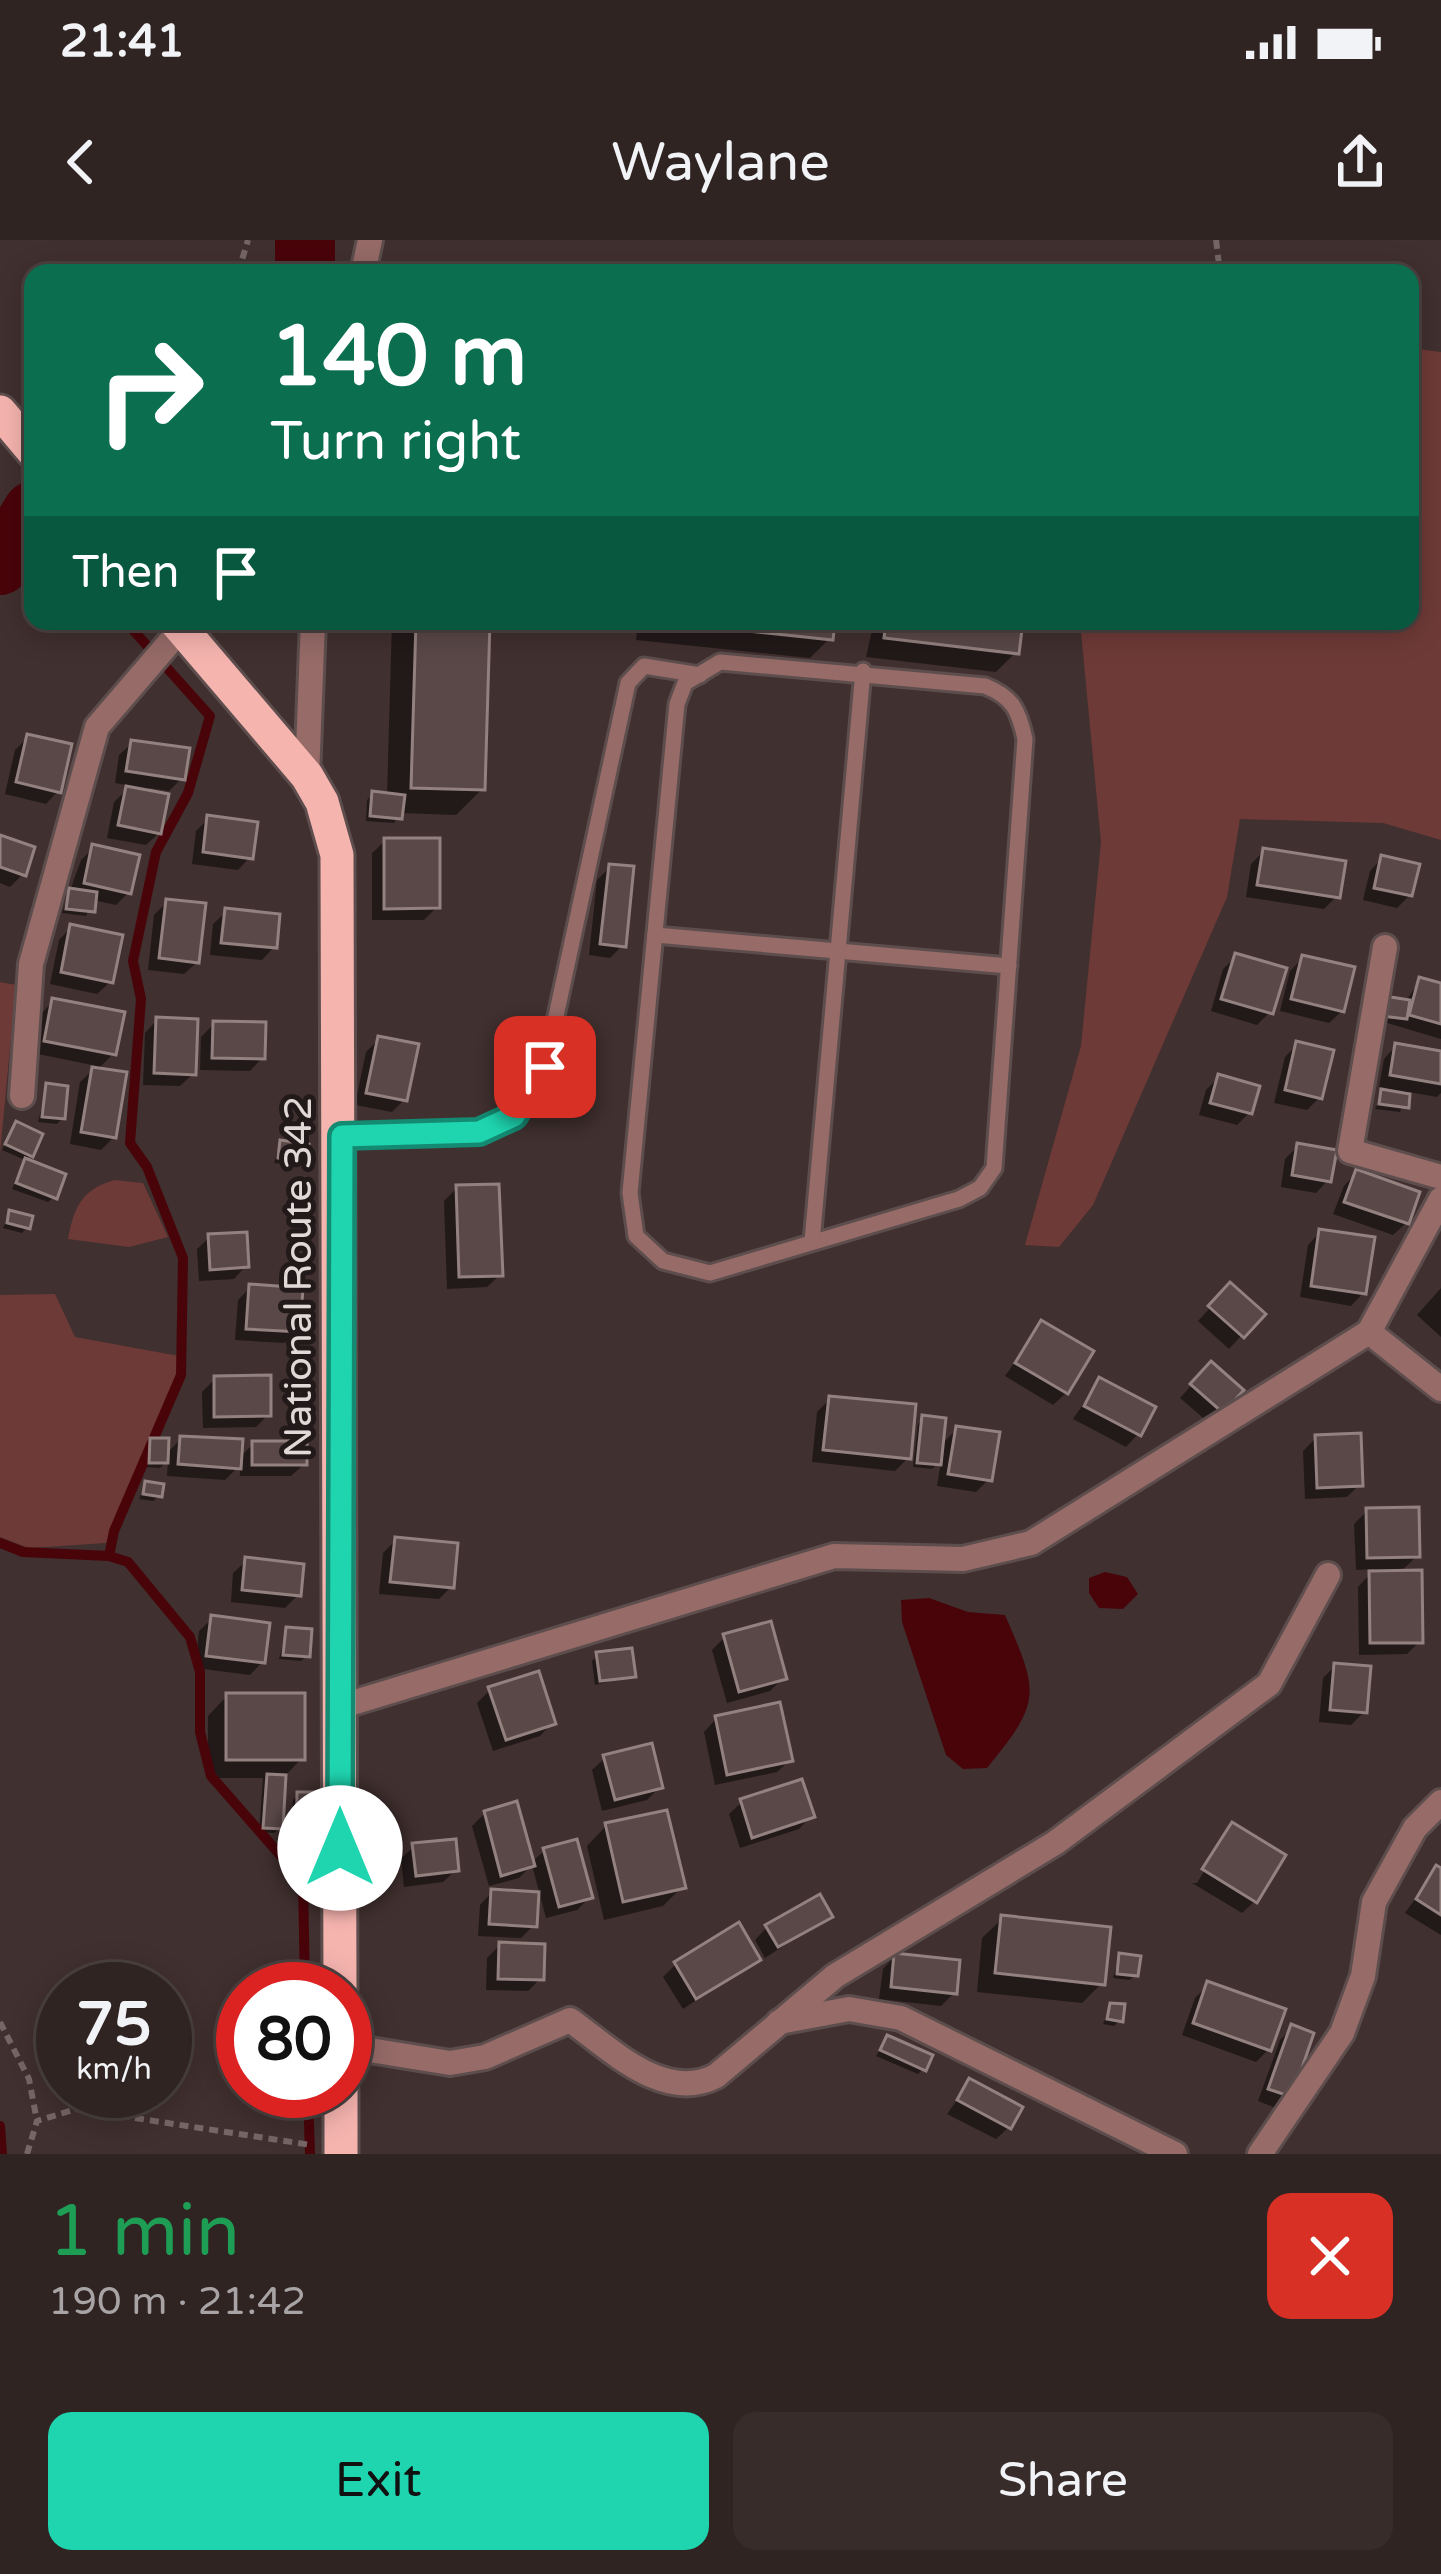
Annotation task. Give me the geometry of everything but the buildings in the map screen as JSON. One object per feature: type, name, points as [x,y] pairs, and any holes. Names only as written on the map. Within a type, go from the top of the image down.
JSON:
[{"type":"highway","points":[[0,412],[24,440]]},
{"type":"highway","name":"National Route 342","points":[[182,630],[307,776],[322,802],[338,855],[340,1962]]},
{"type":"highway","points":[[341,2118],[341,2152]]},
{"type":"street","points":[[22,1096],[31,964],[97,727],[174,630]]},
{"type":"street","points":[[307,776],[314,630]]},
{"type":"street","points":[[1385,947],[1350,1150],[1441,1177]]},
{"type":"street","points":[[339,1707],[834,1556],[962,1558],[1031,1543],[1369,1332],[1441,1198]]},
{"type":"street","points":[[1369,1332],[1441,1389]]},
{"type":"street","points":[[372,2050],[450,2063],[485,2057],[570,2020],[653,2078],[696,2086],[716,2076],[835,1976],[1055,1843],[1269,1684],[1328,1575]]},
{"type":"street","points":[[1260,2154],[1342,2033],[1363,1976],[1374,1902],[1415,1828],[1441,1802]]},
{"type":"street","points":[[776,2023],[849,2009],[902,2018],[1175,2154]]},
{"type":"lane","points":[[721,662],[863,671],[985,686],[1004,693],[1018,710],[1025,739],[994,1168],[980,1188],[959,1199],[710,1274],[663,1261],[636,1236],[630,1193],[677,704],[685,683],[700,675],[721,662]]},
{"type":"lane","points":[[342,1136],[479,1132],[514,1116],[545,1067],[628,683],[644,666],[700,675]]},
{"type":"lane","points":[[812,1242],[863,671]]},
{"type":"lane","points":[[655,935],[1009,966]]},
{"type":"path","points":[[0,2022],[29,2079],[37,2121],[27,2154]]},
{"type":"path","points":[[37,2121],[76,2109],[341,2152]]},
{"type":"shaded area","points":[[1419,349],[1441,352],[1441,840],[1383,823],[1240,819],[1227,897],[1093,1205],[1059,1247],[1025,1245],[1081,1046],[1101,842],[1081,630],[1419,630]]},
{"type":"shaded area","points":[[0,982],[16,985],[0,1153]]},
{"type":"shaded area","points":[[114,1180],[143,1183],[168,1237],[129,1247],[68,1239],[81,1201]]},
{"type":"shaded area","points":[[55,1294],[75,1337],[179,1356],[176,1378],[106,1543],[29,1548],[0,1537],[0,1295]]},
{"type":"shaded area","points":[[1105,1572],[1127,1577],[1138,1594],[1123,1609],[1099,1608],[1089,1593],[1089,1578]]},
{"type":"shaded area","points":[[929,1598],[968,1612],[1005,1615],[1024,1662],[1029,1680],[1026,1711],[987,1768],[963,1769],[946,1755],[902,1622],[901,1600]]},
{"type":"waterway","points":[[305,240],[305,264]]},
{"type":"waterway","points":[[0,565],[24,526]]},
{"type":"waterway","points":[[109,1556],[114,1531],[181,1375],[183,1258],[147,1167],[130,1143],[141,999],[133,961],[156,852],[188,793],[210,716],[133,630]]},
{"type":"waterway","points":[[0,1543],[23,1552],[109,1556],[128,1562],[190,1637],[200,1672],[200,1732],[211,1776],[303,1881],[304,1962]]},
{"type":"waterway","points":[[309,2118],[310,2154]]},
{"type":"waterway","points":[[0,2126],[2,2154]]},
{"type":"route","points":[[340,1848],[342,1136],[479,1132],[514,1116],[545,1067]]}]
